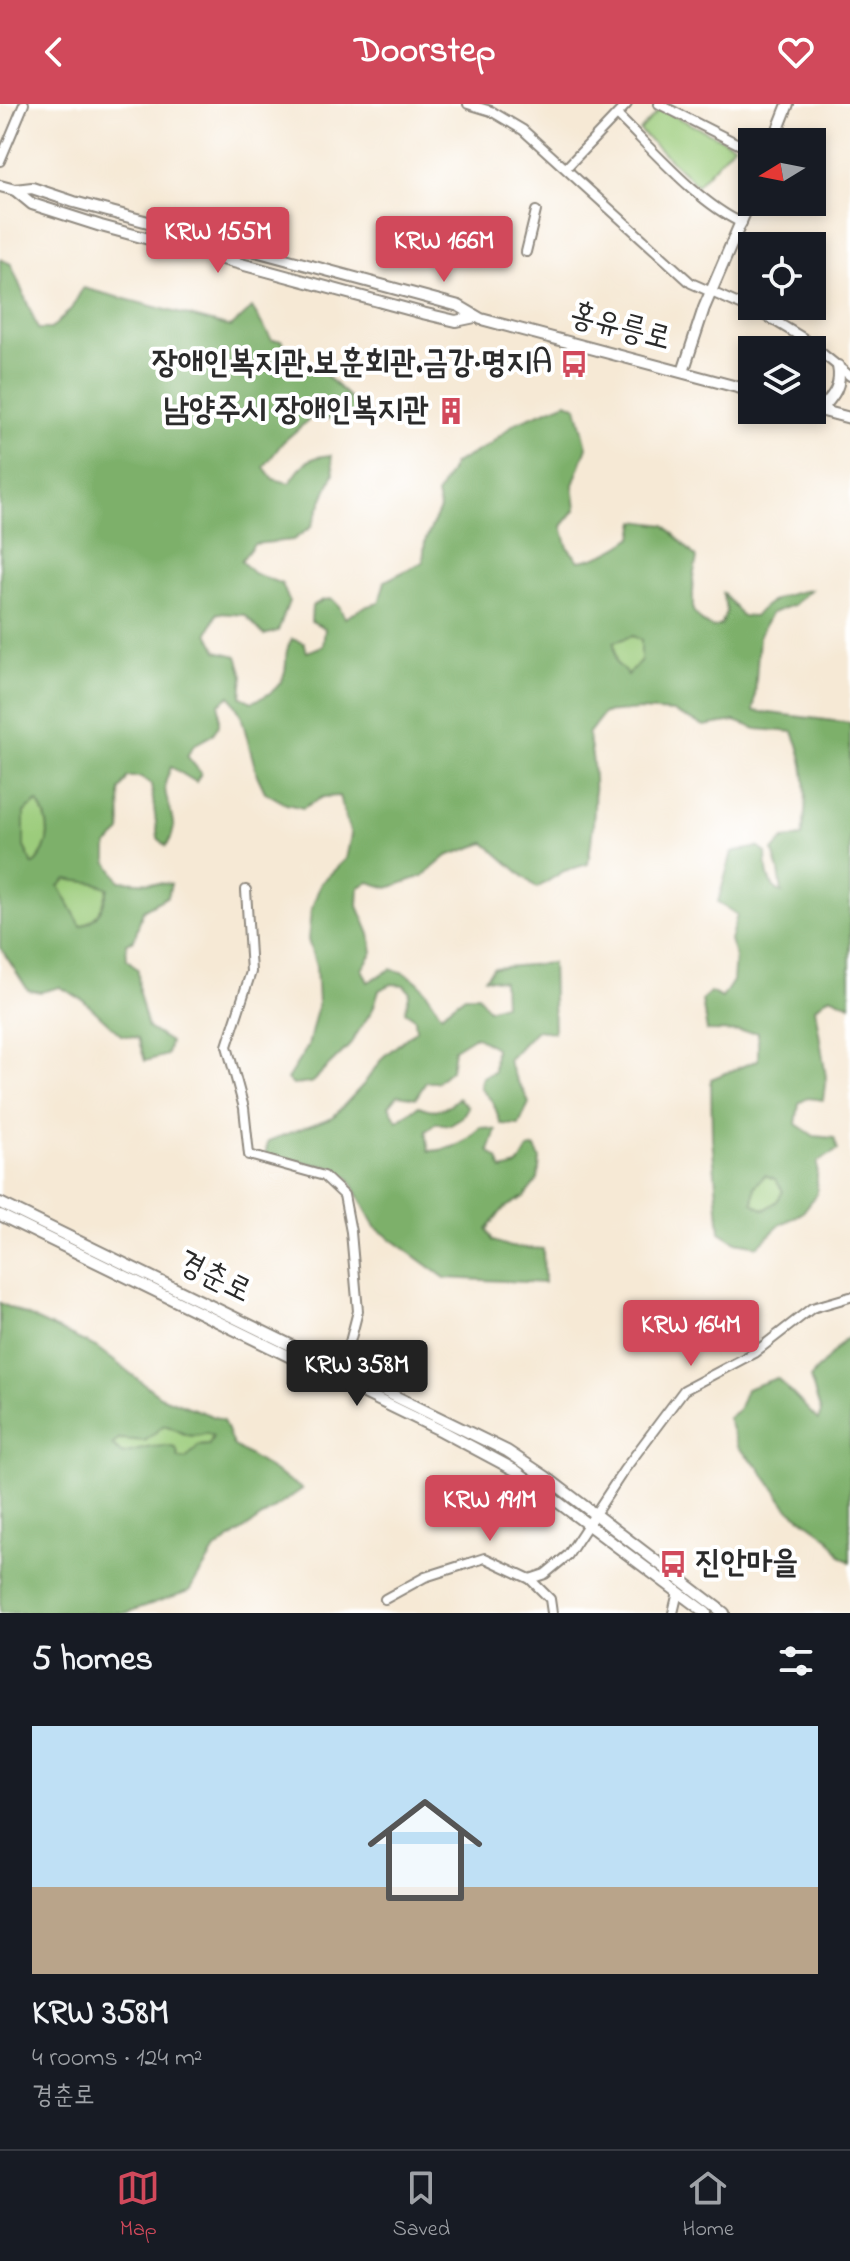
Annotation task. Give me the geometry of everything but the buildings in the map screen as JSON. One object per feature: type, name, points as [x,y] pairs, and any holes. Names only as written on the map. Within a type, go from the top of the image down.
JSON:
[{"type":"street","points":[[0,161],[24,104]]},
{"type":"street","points":[[468,104],[491,111],[523,130],[691,283],[770,318],[803,338],[850,374]]},
{"type":"street","points":[[566,168],[627,104]]},
{"type":"street","points":[[659,104],[738,144]]},
{"type":"street","points":[[779,128],[788,104]]},
{"type":"street","points":[[617,115],[697,191],[727,216],[742,223]]},
{"type":"street","name":"홍유릉로","points":[[0,186],[15,190],[32,188],[74,202],[409,291],[459,306],[475,317],[738,387]]},
{"type":"street","name":"홍유릉로","points":[[15,190],[32,204],[114,229],[422,313],[456,321],[475,317]]},
{"type":"street","points":[[526,252],[536,211]]},
{"type":"street","points":[[683,372],[711,293],[745,216]]},
{"type":"street","points":[[826,401],[837,392],[841,378],[838,366]]},
{"type":"street","points":[[826,412],[850,418]]},
{"type":"street","points":[[246,890],[251,972],[227,1046],[244,1108],[249,1155],[324,1176],[344,1195],[351,1232],[358,1311],[350,1342],[335,1367]]},
{"type":"street","name":"경춘로","points":[[0,1203],[507,1451],[706,1613]]},
{"type":"street","name":"경춘로","points":[[0,1215],[442,1431],[515,1470],[724,1613]]},
{"type":"street","points":[[530,1579],[545,1574],[568,1555],[684,1390],[754,1353],[812,1308],[850,1297]]},
{"type":"street","points":[[385,1599],[425,1577],[485,1558],[530,1579],[550,1599],[552,1613]]},
{"type":"street","points":[[673,1613],[678,1592]]},
{"type":"green space","points":[[660,109],[734,145],[697,185],[640,131]]},
{"type":"green space","points":[[0,259],[11,264],[38,329],[51,329],[71,309],[83,288],[231,327],[252,308],[272,340],[281,340],[308,371],[320,370],[348,396],[361,417],[342,420],[312,417],[283,442],[264,467],[273,479],[290,483],[306,462],[331,455],[334,473],[311,527],[293,540],[254,544],[241,561],[253,573],[282,584],[289,601],[278,631],[264,635],[245,615],[217,613],[208,633],[217,651],[237,656],[243,675],[241,697],[252,702],[280,683],[292,639],[304,643],[307,652],[323,646],[325,628],[311,621],[312,606],[332,599],[345,618],[379,603],[385,581],[423,562],[425,541],[440,509],[437,495],[454,464],[489,445],[515,423],[567,402],[577,407],[587,447],[573,485],[576,509],[562,526],[568,548],[579,561],[601,555],[633,537],[636,521],[665,525],[697,558],[693,577],[693,611],[703,623],[713,628],[721,625],[727,611],[722,592],[742,616],[754,617],[779,598],[810,590],[794,605],[771,613],[759,636],[754,711],[850,723],[850,1005],[830,996],[815,1008],[826,1077],[823,1100],[808,1098],[799,1103],[796,1124],[814,1136],[834,1138],[838,1150],[817,1162],[817,1194],[802,1213],[780,1225],[758,1246],[736,1242],[720,1232],[712,1138],[711,1079],[758,1060],[758,1032],[707,1031],[702,1000],[710,992],[722,998],[733,981],[735,956],[730,940],[737,915],[718,902],[732,852],[758,847],[766,853],[770,881],[782,893],[773,851],[784,839],[802,837],[805,784],[802,757],[793,732],[757,729],[735,721],[704,726],[674,712],[639,710],[604,713],[588,734],[594,799],[588,864],[564,871],[537,888],[485,843],[447,856],[423,876],[388,888],[369,882],[359,887],[358,906],[370,934],[373,952],[362,969],[368,982],[391,969],[409,975],[441,1014],[465,996],[478,995],[488,1009],[504,1004],[503,981],[485,978],[493,968],[552,963],[554,1032],[536,1030],[508,1060],[529,1103],[519,1125],[501,1124],[493,1102],[480,1088],[482,1077],[494,1072],[495,1048],[475,1036],[454,1049],[451,1070],[437,1082],[426,1082],[416,1098],[398,1095],[389,1106],[397,1121],[419,1106],[440,1109],[458,1098],[468,1107],[462,1117],[449,1125],[436,1123],[426,1131],[429,1151],[458,1145],[480,1127],[496,1130],[489,1151],[498,1159],[502,1170],[518,1166],[528,1149],[535,1147],[540,1159],[538,1179],[524,1197],[504,1208],[487,1229],[493,1241],[511,1247],[543,1249],[544,1283],[445,1278],[375,1227],[349,1178],[330,1167],[265,1156],[268,1141],[333,1117],[363,1085],[383,1057],[416,1030],[415,1018],[405,1011],[410,992],[404,985],[392,984],[379,990],[373,1009],[348,1047],[311,1083],[293,1085],[287,1079],[308,1046],[318,1004],[316,966],[308,940],[311,910],[321,883],[346,859],[351,835],[339,796],[323,797],[303,808],[286,804],[265,792],[257,775],[241,715],[230,696],[219,704],[219,725],[212,735],[194,745],[187,756],[201,773],[196,782],[171,767],[165,786],[173,831],[166,846],[158,838],[151,784],[141,777],[128,777],[120,790],[121,832],[107,845],[107,861],[120,881],[171,884],[168,896],[143,910],[134,940],[126,943],[127,959],[138,970],[139,993],[148,1028],[170,1042],[167,1055],[145,1061],[138,1038],[121,1035],[83,1000],[60,987],[41,992],[28,990],[0,947]],"holes":[[[632,636],[641,640],[641,660],[628,675],[616,663],[614,642]],[[38,802],[48,826],[44,851],[33,865],[24,847],[24,812]],[[67,879],[108,888],[100,911],[81,926],[59,886]],[[765,1175],[775,1179],[783,1191],[777,1201],[765,1210],[753,1203],[755,1186]]]},
{"type":"green space","points":[[632,636],[642,640],[641,660],[628,676],[616,663],[613,642]]},
{"type":"green space","points":[[38,801],[46,818],[48,835],[44,851],[33,866],[24,847],[24,812]]},
{"type":"green space","points":[[67,878],[108,887],[100,911],[80,927],[59,886]]},
{"type":"green space","points":[[765,1175],[775,1179],[783,1191],[777,1202],[765,1210],[753,1204],[755,1186]]},
{"type":"green space","points":[[0,1303],[96,1347],[160,1396],[223,1420],[233,1445],[302,1489],[215,1550],[189,1591],[125,1613],[0,1613]],"holes":[[[164,1425],[188,1435],[207,1433],[213,1436],[209,1445],[198,1446],[186,1459],[179,1458],[176,1448],[167,1446],[122,1454],[112,1445],[120,1439],[145,1441]]]},
{"type":"green space","points":[[850,1337],[850,1562],[841,1556],[829,1538],[788,1508],[758,1466],[738,1447],[728,1418],[738,1410],[746,1389],[777,1378],[818,1420],[821,1412],[810,1378]]},
{"type":"green space","points":[[164,1425],[189,1435],[207,1433],[213,1436],[209,1445],[198,1446],[186,1459],[179,1458],[167,1446],[121,1454],[111,1444],[120,1439]]},
{"type":"place","name":"장애인복지관.보훈회관.금강·명지A","points":[[574,364]]},
{"type":"place","name":"남양주시 장애인복지관","points":[[451,411]]},
{"type":"place","name":"진안마을","points":[[673,1564]]}]
